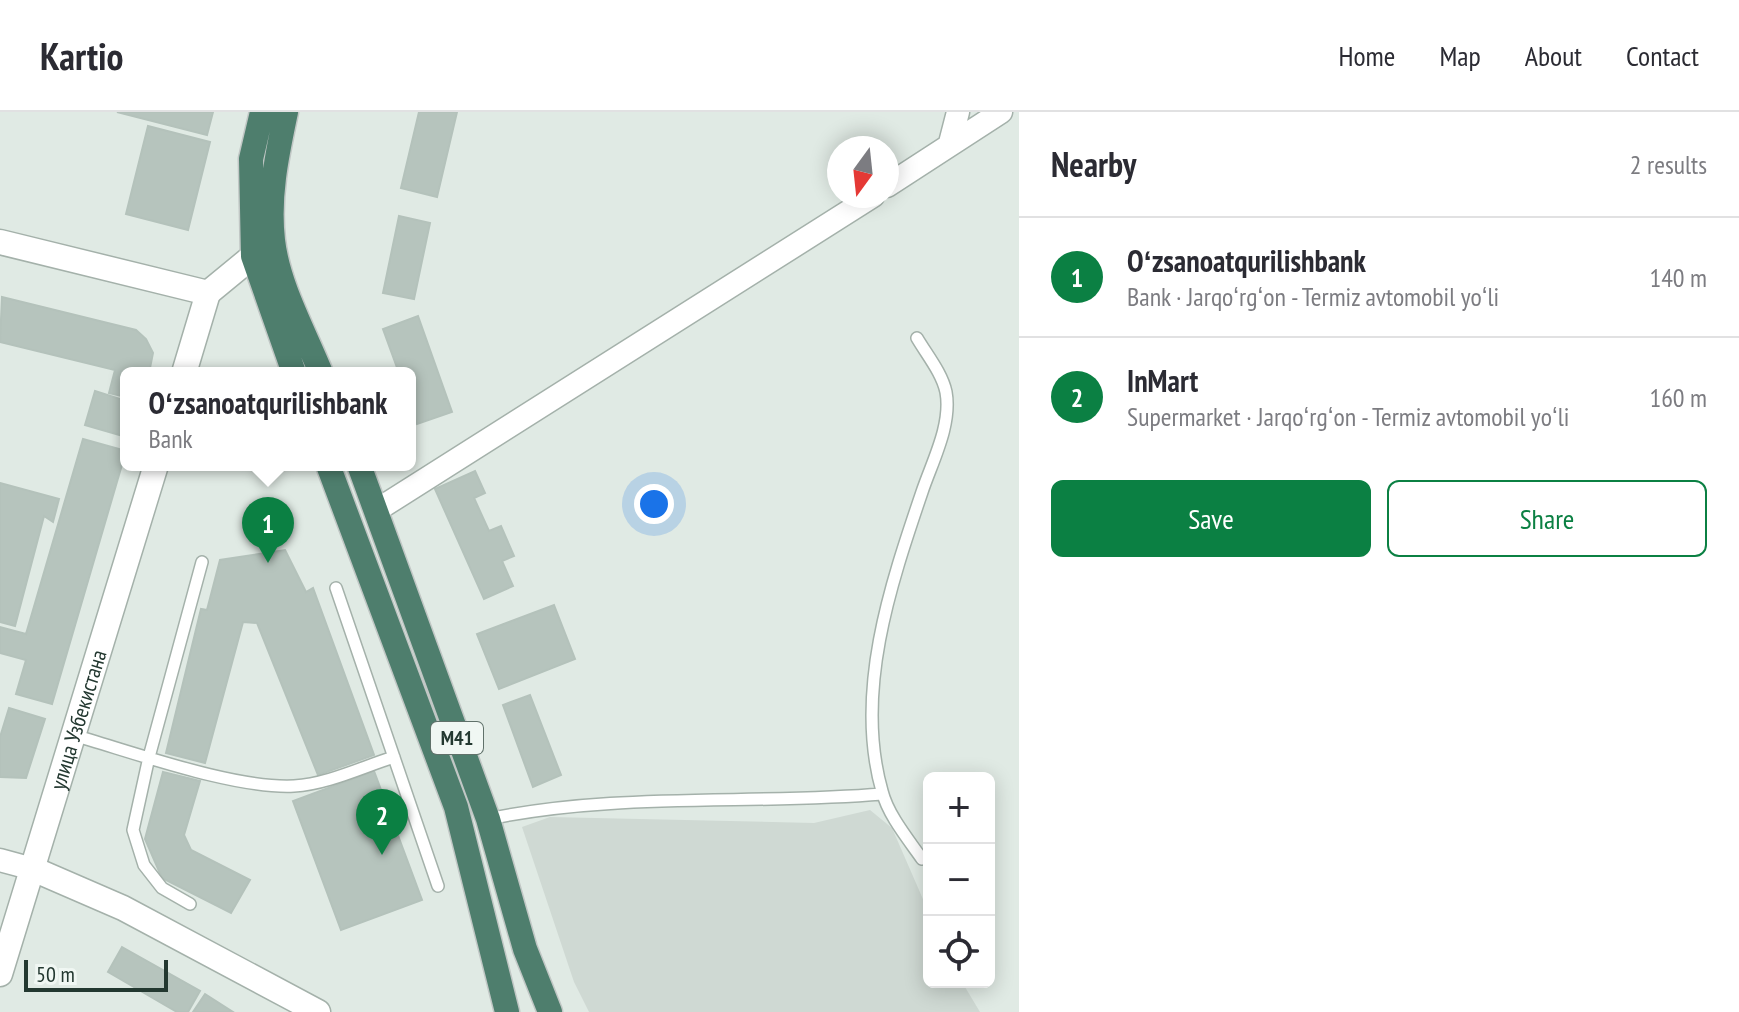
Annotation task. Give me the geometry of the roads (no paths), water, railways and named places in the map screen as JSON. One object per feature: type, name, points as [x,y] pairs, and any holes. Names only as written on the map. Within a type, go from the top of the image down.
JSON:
[{"type":"highway","points":[[262,112],[251,159],[253,256],[292,367]]},
{"type":"highway","points":[[286,112],[273,172],[273,243],[281,276],[319,367]]},
{"type":"highway","name":"M41","points":[[330,471],[456,807],[507,1012]]},
{"type":"highway","name":"M41","points":[[361,471],[488,819],[525,949],[550,1012]]},
{"type":"street","points":[[950,143],[958,112]]},
{"type":"street","points":[[899,178],[1001,112]]},
{"type":"street","points":[[377,510],[854,208]]},
{"type":"street","points":[[0,242],[208,293]]},
{"type":"street","points":[[186,367],[208,293],[253,256]]},
{"type":"street","name":"улица Узбекистана","points":[[0,974],[154,471]]},
{"type":"street","points":[[0,860],[33,869],[123,908],[318,1012]]},
{"type":"lane","points":[[917,338],[939,374],[947,408],[943,430],[902,550],[871,686],[873,743],[882,794],[922,859]]},
{"type":"lane","points":[[190,904],[162,888],[144,865],[133,830],[149,757],[202,562]]},
{"type":"lane","points":[[336,588],[438,886]]},
{"type":"lane","points":[[73,735],[256,783],[294,786],[394,757]]},
{"type":"lane","points":[[488,819],[568,805],[802,801],[882,794]]},
{"type":"place","name":"Oʻzsanoatqurilishbank","points":[[268,563]]},
{"type":"place","name":"InMart","points":[[382,855]]}]
